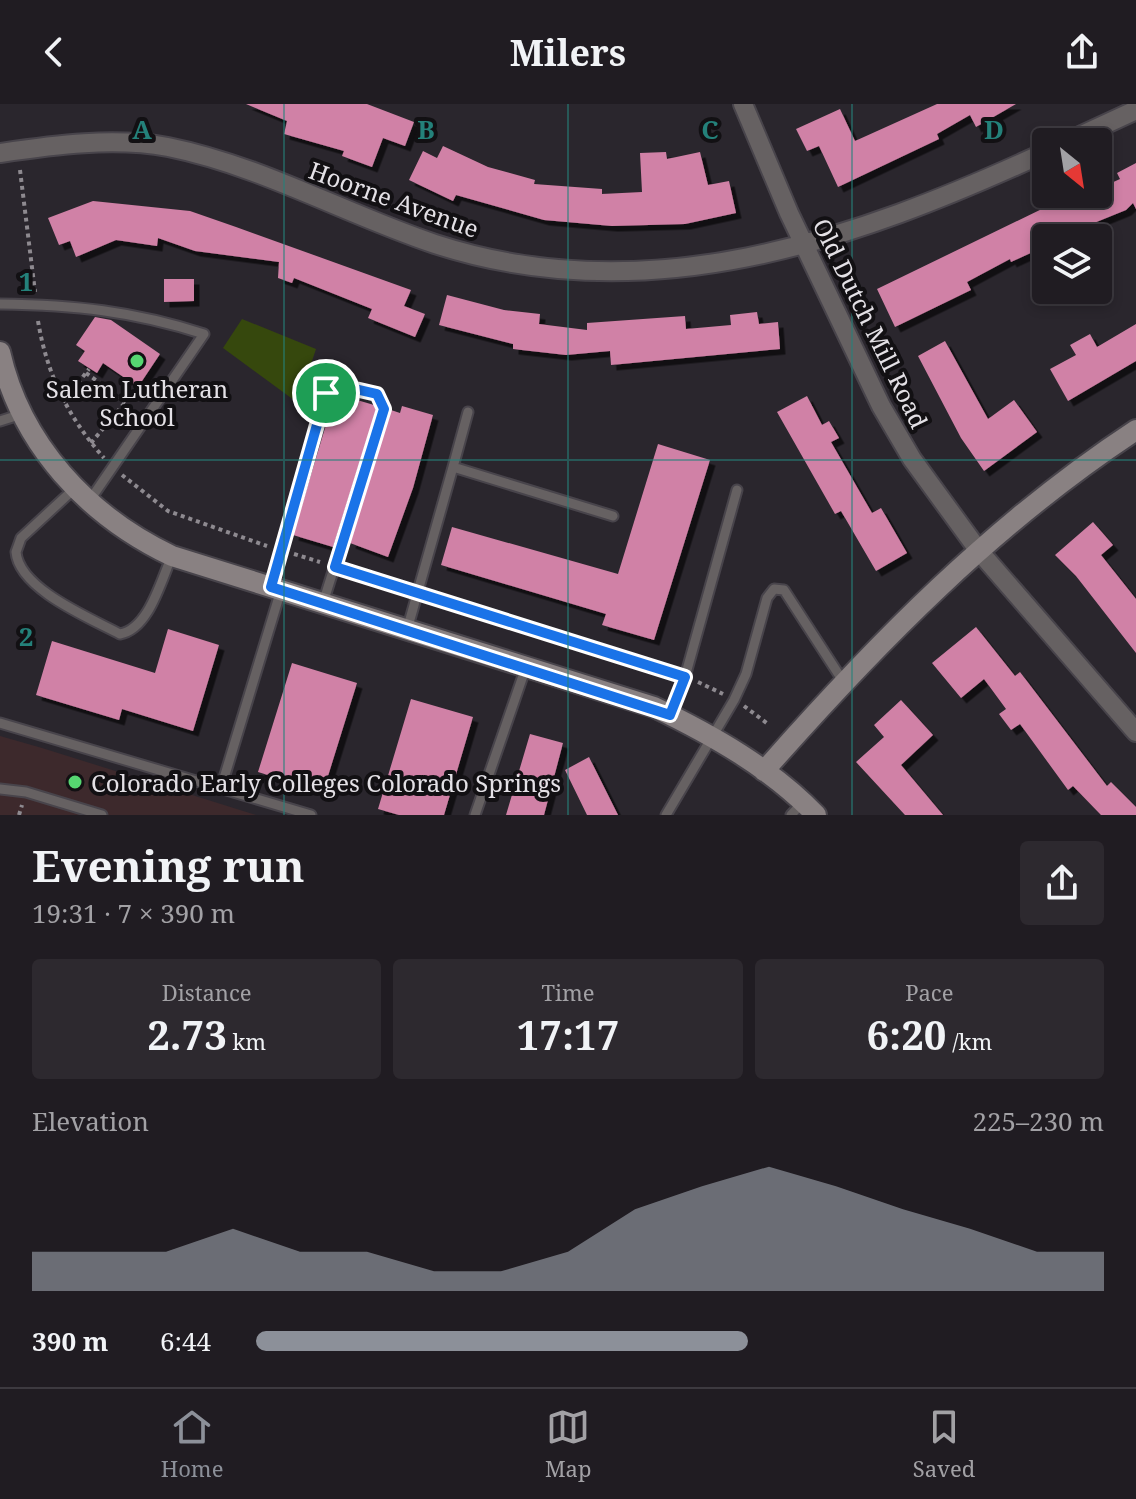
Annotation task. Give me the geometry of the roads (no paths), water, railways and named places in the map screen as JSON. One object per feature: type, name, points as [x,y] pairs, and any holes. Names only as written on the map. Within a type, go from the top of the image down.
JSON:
[{"type":"main road","points":[[0,352],[22,414],[54,466],[81,496],[136,539],[172,556],[670,715],[711,736],[764,771],[803,811]]},
{"type":"main road","points":[[764,771],[893,629],[979,551],[1136,430]]},
{"type":"street","name":"Old Dutch Mill Road","points":[[743,104],[805,246],[881,406],[912,459],[979,551],[1136,732]]},
{"type":"street","points":[[1097,128],[1136,110]]},
{"type":"street","name":"Hoorne Avenue","points":[[9,151],[88,144],[167,147],[242,168],[435,244],[484,257],[553,268],[614,272],[677,269],[805,246],[909,213],[1032,158]]},
{"type":"lane","points":[[0,304],[100,308],[151,317],[204,334],[114,469],[21,538],[16,552],[22,572],[55,599],[120,634],[130,632],[140,623],[172,556]]},
{"type":"lane","points":[[221,788],[276,588],[280,550],[326,393],[342,386],[377,394],[384,409],[323,603]]},
{"type":"lane","points":[[407,630],[468,412]]},
{"type":"lane","points":[[0,421],[22,414]]},
{"type":"lane","points":[[453,467],[613,516]]},
{"type":"lane","points":[[670,715],[685,677],[737,490]]},
{"type":"lane","points":[[666,815],[734,700],[746,674],[767,598],[774,589],[784,590],[795,602],[843,681]]},
{"type":"lane","points":[[475,815],[526,667]]},
{"type":"lane","points":[[0,723],[311,815]]},
{"type":"lane","points":[[0,789],[26,792],[102,815]]},
{"type":"place","name":"Salem Lutheran School","points":[[137,361]]},
{"type":"place","name":"Colorado Early Colleges Colorado Springs","points":[[75,782]]}]
